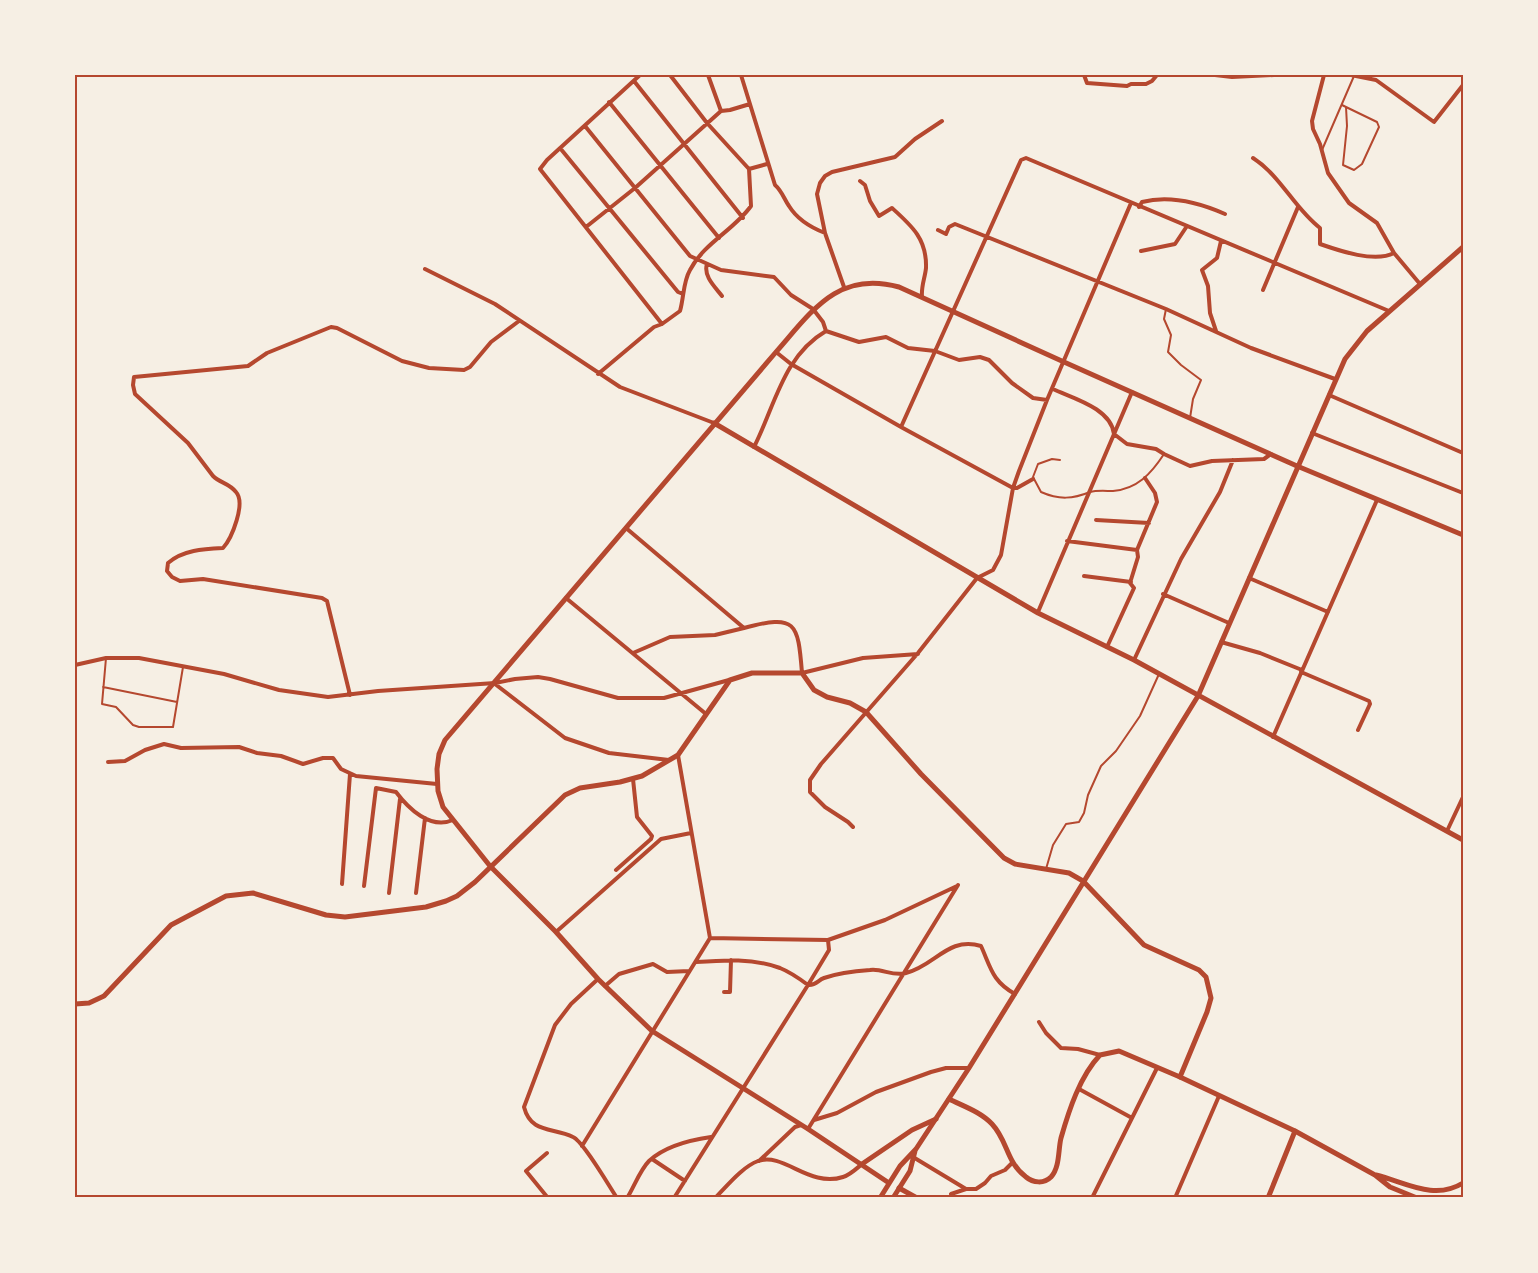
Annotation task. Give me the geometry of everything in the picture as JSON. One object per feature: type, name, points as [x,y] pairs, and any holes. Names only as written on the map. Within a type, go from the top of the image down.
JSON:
[{"type":"main road","points":[[880,1198],[900,1166],[916,1149],[969,1068],[1198,696],[1345,359],[1367,331],[1463,247]]},
{"type":"main road","points":[[890,1183],[652,1031],[598,979],[556,932],[490,866],[443,807],[437,784],[437,762],[442,747],[714,423],[813,309],[844,287],[860,283],[882,283],[899,287],[1298,466],[1463,535]]},
{"type":"main road","points":[[714,423],[1038,613],[1134,660],[1463,840]]},
{"type":"main road","points":[[75,1004],[104,996],[171,925],[226,896],[253,893],[335,917],[358,917],[426,907],[446,901],[467,888],[565,795],[580,788],[633,779],[653,771],[678,755],[730,680],[752,673],[802,673],[814,690],[827,697],[850,703],[866,712],[921,774],[1004,858],[1015,864],[1069,873],[1083,881],[1144,945],[1199,970],[1206,977],[1211,998],[1180,1077]]},
{"type":"main road","points":[[949,1099],[992,1124],[1004,1143],[1014,1167],[1031,1181],[1044,1181],[1052,1176],[1058,1160],[1062,1136],[1084,1078],[1100,1055],[1119,1052],[1180,1077],[1295,1131],[1375,1175],[1390,1187],[1417,1198]]},
{"type":"main road","points":[[862,1164],[912,1130],[936,1119]]},
{"type":"main road","points":[[1268,1198],[1295,1131]]},
{"type":"main road","points":[[893,1198],[910,1171],[916,1149]]},
{"type":"main road","points":[[1375,1175],[1425,1190],[1439,1191],[1454,1188],[1463,1183]]},
{"type":"main road","points":[[899,1188],[917,1198]]},
{"type":"street","points":[[640,75],[540,169],[662,324]]},
{"type":"street","points":[[598,374],[654,327],[680,311],[688,273],[696,260],[743,218],[752,206],[749,169],[707,123],[670,75]]},
{"type":"street","points":[[708,75],[721,111]]},
{"type":"street","points":[[741,75],[775,186],[781,190],[789,207],[814,229],[825,234]]},
{"type":"street","points":[[1084,75],[1087,83],[1120,86],[1146,84],[1157,75]]},
{"type":"street","points":[[1215,75],[1233,77],[1274,75]]},
{"type":"street","points":[[1324,75],[1312,120],[1312,129],[1328,173],[1354,208],[1377,223],[1394,253],[1420,284]]},
{"type":"street","points":[[1353,75],[1376,80],[1434,122],[1463,85]]},
{"type":"street","points":[[634,81],[743,218]]},
{"type":"street","points":[[609,102],[718,238]]},
{"type":"street","points":[[586,227],[610,209],[721,111],[750,104]]},
{"type":"street","points":[[844,287],[825,234],[817,194],[820,183],[832,172],[896,157],[915,139],[942,122]]},
{"type":"street","points":[[585,126],[690,256],[721,270],[774,277],[791,295],[813,309],[823,322],[826,331]]},
{"type":"street","points":[[560,148],[678,292],[683,294]]},
{"type":"street","points":[[901,427],[1021,160],[1026,158],[1389,311]]},
{"type":"street","points":[[1253,158],[1268,168],[1298,207],[1320,228],[1320,244],[1355,255],[1387,257],[1394,253]]},
{"type":"street","points":[[749,169],[767,164]]},
{"type":"street","points":[[860,181],[866,185],[870,201],[879,216],[892,208],[921,236],[926,267],[922,281],[922,297]]},
{"type":"street","points":[[1139,207],[1143,202],[1151,200],[1190,202],[1225,214]]},
{"type":"street","points":[[853,827],[820,803],[810,792],[808,785],[810,780],[821,764],[918,654],[977,578],[993,570],[999,560],[1013,488],[1047,400],[1131,203]]},
{"type":"street","points":[[1263,290],[1298,207]]},
{"type":"street","points":[[938,230],[946,234],[955,224],[1166,309],[1251,348],[1335,380]]},
{"type":"street","points":[[1141,250],[1175,244],[1187,226]]},
{"type":"street","points":[[1216,332],[1210,313],[1208,286],[1202,270],[1217,258],[1221,241]]},
{"type":"street","points":[[707,264],[705,270],[707,275],[722,296]]},
{"type":"street","points":[[425,268],[495,304],[620,387],[714,423]]},
{"type":"street","points":[[350,695],[327,601],[322,598],[203,579],[180,581],[167,571],[168,563],[181,555],[193,551],[223,548],[229,542],[241,504],[238,493],[225,482],[217,480],[188,443],[135,394],[134,377],[248,366],[267,353],[331,327],[402,361],[429,368],[464,370],[470,368],[492,342],[519,321]]},
{"type":"street","points":[[754,447],[790,363],[817,336],[826,331],[859,342],[886,337],[908,348],[935,351],[959,360],[980,357],[989,360],[1012,383],[1033,398],[1047,400]]},
{"type":"street","points":[[776,352],[790,363],[901,427],[1013,488],[1033,479]]},
{"type":"street","points":[[1053,389],[1096,409],[1113,428],[1114,434],[1127,444],[1156,448],[1190,466],[1212,461],[1264,459],[1271,454]]},
{"type":"street","points":[[1038,613],[1131,392]]},
{"type":"street","points":[[1329,395],[1463,453]]},
{"type":"street","points":[[1312,433],[1463,494]]},
{"type":"street","points":[[1134,660],[1163,594],[1197,528],[1220,492],[1233,460]]},
{"type":"street","points":[[1107,647],[1134,588],[1131,582],[1138,557],[1137,550],[1157,502],[1155,493],[1145,478]]},
{"type":"street","points":[[1273,736],[1377,500]]},
{"type":"street","points":[[1096,520],[1149,523]]},
{"type":"street","points":[[626,528],[744,628]]},
{"type":"street","points":[[1067,541],[1137,550]]},
{"type":"street","points":[[1084,576],[1131,582]]},
{"type":"street","points":[[1249,578],[1328,612]]},
{"type":"street","points":[[1163,594],[1229,623]]},
{"type":"street","points":[[566,598],[706,714]]},
{"type":"street","points":[[633,653],[669,637],[715,635],[778,621],[789,624],[799,640],[802,673],[863,658],[918,654]]},
{"type":"street","points":[[1221,642],[1260,652],[1369,701],[1370,704],[1358,730]]},
{"type":"street","points":[[75,665],[106,658],[139,658],[224,674],[295,693],[328,697],[378,691],[495,683],[529,677],[550,679],[618,698],[664,698],[730,680]]},
{"type":"street","points":[[495,683],[565,738],[609,753],[669,760]]},
{"type":"street","points":[[108,762],[125,760],[164,744],[181,748],[238,747],[257,753],[281,756],[303,764],[323,758],[333,758],[341,769],[356,776],[437,784]]},
{"type":"street","points":[[582,1146],[710,938],[678,755]]},
{"type":"street","points":[[342,884],[350,774]]},
{"type":"street","points":[[616,870],[652,836],[637,818],[633,779]]},
{"type":"street","points":[[364,886],[376,788],[391,790],[407,807],[425,818],[446,823],[453,820]]},
{"type":"street","points":[[1447,831],[1463,796]]},
{"type":"street","points":[[388,893],[400,798]]},
{"type":"street","points":[[416,893],[425,818]]},
{"type":"street","points":[[556,932],[661,839],[691,833]]},
{"type":"street","points":[[710,938],[828,940],[885,920],[958,885],[808,1129]]},
{"type":"street","points":[[674,1198],[808,986],[829,950],[828,940]]},
{"type":"street","points":[[695,962],[731,960],[782,968],[808,986],[813,986],[823,978],[873,969],[890,974],[903,974],[922,967],[959,944],[969,943],[981,946],[993,976],[1015,994]]},
{"type":"street","points":[[724,992],[730,992],[731,960]]},
{"type":"street","points":[[605,986],[619,974],[653,964],[667,972],[690,971]]},
{"type":"street","points":[[598,979],[571,1005],[555,1025],[524,1107],[532,1124],[575,1137],[616,1198]]},
{"type":"street","points":[[1039,1022],[1061,1048],[1078,1049],[1100,1055]]},
{"type":"street","points":[[813,1120],[837,1113],[876,1092],[931,1072],[946,1068],[969,1068]]},
{"type":"street","points":[[1092,1198],[1157,1068]]},
{"type":"street","points":[[1079,1089],[1132,1118]]},
{"type":"street","points":[[1175,1198],[1219,1096]]},
{"type":"street","points":[[715,1198],[746,1168],[758,1161],[795,1127],[801,1125]]},
{"type":"street","points":[[627,1198],[652,1160],[677,1145],[712,1137]]},
{"type":"street","points":[[547,1153],[526,1171],[548,1198]]},
{"type":"street","points":[[913,1157],[966,1189]]},
{"type":"street","points":[[652,1160],[685,1181]]},
{"type":"street","points":[[758,1161],[780,1162],[805,1175],[823,1179],[844,1177],[862,1164]]},
{"type":"street","points":[[953,1198],[951,1194],[966,1189],[976,1189],[1012,1163]]},
{"type":"lane","points":[[1322,153],[1344,106],[1353,75]]},
{"type":"lane","points":[[1344,106],[1377,122],[1379,127],[1362,164],[1354,170],[1343,165],[1347,126],[1344,106]]},
{"type":"lane","points":[[1166,309],[1164,319],[1171,335],[1168,352],[1201,380],[1193,399],[1190,418]]},
{"type":"lane","points":[[1060,460],[1052,459],[1038,464],[1033,479],[1040,491],[1065,499],[1089,493],[1128,489],[1145,478],[1164,454]]},
{"type":"lane","points":[[106,658],[102,704],[116,707],[133,725],[139,727],[173,727],[183,667]]},
{"type":"lane","points":[[1046,869],[1057,837],[1066,824],[1079,822],[1082,819],[1088,795],[1101,766],[1116,751],[1140,716],[1159,674]]},
{"type":"lane","points":[[103,687],[178,702]]}]
